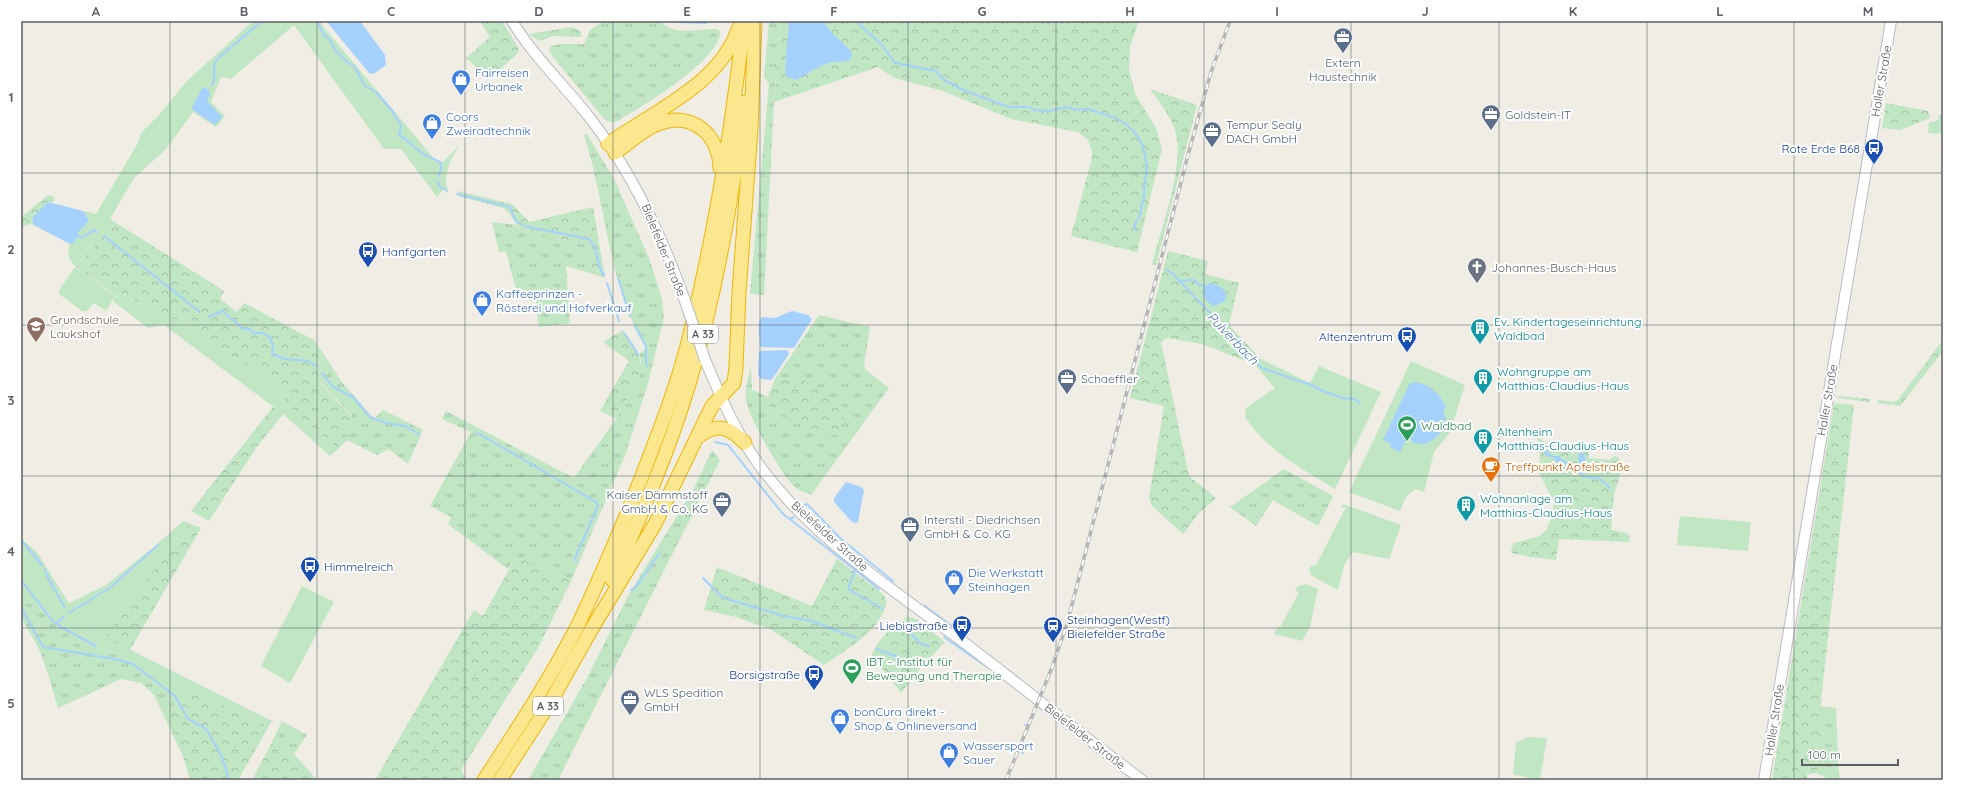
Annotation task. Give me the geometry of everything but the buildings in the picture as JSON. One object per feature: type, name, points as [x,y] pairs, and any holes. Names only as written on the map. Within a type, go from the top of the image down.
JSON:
[{"type":"highway","points":[[612,148],[713,72],[732,44],[740,21]]},
{"type":"highway","name":"A 33","points":[[484,780],[539,694],[578,624],[615,543],[656,440],[684,353],[720,194],[736,88],[744,21]]},
{"type":"highway","points":[[591,630],[656,524],[709,411],[734,383],[751,129],[755,21]]},
{"type":"highway","name":"A 33","points":[[500,780],[550,703],[591,630],[657,476],[673,433],[698,352],[733,186],[755,21]]},
{"type":"highway","points":[[612,148],[658,124],[676,120],[691,123],[705,131],[717,147],[720,160],[720,194]]},
{"type":"highway","points":[[698,437],[712,429],[723,428],[732,431],[745,443]]},
{"type":"main road","name":"Bielefelder Straße","points":[[512,21],[532,52],[589,118],[612,148],[632,180],[653,220],[669,257],[684,301],[721,397],[745,443],[757,461],[784,495],[833,542],[917,610],[988,661],[1142,780]]},
{"type":"main road","name":"Haller Straße","points":[[1764,780],[1891,21]]},
{"type":"green space","points":[[253,21],[322,21],[322,25],[436,161],[443,162],[460,144],[451,160],[447,172],[446,184],[448,190],[443,190],[437,197],[401,149],[384,149],[294,25],[231,79],[221,77],[211,102],[225,116],[216,127],[193,112],[166,149],[134,178],[110,219],[102,237],[76,267],[70,259],[69,251],[70,244],[75,241],[78,233],[89,221],[83,211],[96,214],[138,143],[141,133],[159,115],[187,81]]},
{"type":"green space","points":[[480,21],[502,21],[519,49],[517,54],[490,78],[466,58],[490,37]]},
{"type":"green space","points":[[604,21],[661,21],[672,29],[687,31],[717,29],[720,31],[717,42],[708,55],[694,69],[658,96],[614,123],[605,120],[553,57],[549,50],[551,46],[562,44],[584,44],[590,30]]},
{"type":"green space","points":[[769,21],[781,21],[774,102],[764,295],[750,294],[769,84],[764,77]]},
{"type":"green space","points":[[781,21],[1139,21],[1130,47],[1129,69],[1135,94],[1156,128],[1162,149],[1137,252],[1071,236],[1092,158],[1092,151],[1088,140],[1078,132],[1011,119],[943,91],[894,78],[878,67],[774,102]]},
{"type":"green space","points":[[572,27],[581,31],[581,37],[553,36],[539,41],[529,34]]},
{"type":"green space","points":[[1150,89],[1197,105],[1156,265],[1152,264],[1166,217],[1174,181],[1178,148],[1172,122]]},
{"type":"green space","points":[[1886,103],[1928,111],[1930,118],[1900,130],[1882,128]]},
{"type":"green space","points":[[1943,115],[1943,134],[1928,133],[1929,123],[1939,120],[1938,116]]},
{"type":"green space","points":[[587,134],[614,179],[649,258],[662,299],[664,318],[648,383],[626,453],[571,581],[516,557],[508,569],[448,524],[451,517],[430,506],[471,432],[442,419],[446,411],[574,478],[616,419],[640,376],[641,360],[639,354],[646,348],[633,323],[615,271],[592,162],[584,135]]},
{"type":"green space","points":[[458,191],[512,204],[529,222],[593,207],[605,278],[593,274],[588,245],[520,230],[509,213],[503,208],[458,196]]},
{"type":"green space","points":[[48,195],[54,197],[54,202],[48,202],[32,219],[34,225],[70,244],[31,224],[21,227],[21,217]]},
{"type":"green space","points":[[110,219],[224,291],[220,299],[237,312],[244,303],[314,340],[323,353],[320,383],[352,416],[347,440],[338,449],[294,412],[274,383],[252,368],[193,333],[182,319],[170,319],[119,292],[116,296],[76,267],[102,237]]},
{"type":"green space","points":[[492,222],[516,225],[520,230],[588,245],[593,274],[566,266],[570,323],[539,327],[535,299],[517,294],[506,251],[499,252]]},
{"type":"green space","points":[[1168,251],[1208,261],[1205,274],[1239,283],[1229,325],[1261,359],[1255,365],[1203,344],[1167,338],[1161,342],[1189,476],[1216,498],[1199,513],[1183,534],[1152,506],[1149,498],[1164,406],[1130,398]]},
{"type":"green space","points":[[75,267],[115,296],[106,311],[94,303],[87,311],[82,311],[59,294],[59,290]]},
{"type":"green space","points":[[118,292],[170,319],[182,319],[193,333],[252,368],[274,383],[294,412],[338,449],[330,456],[283,414],[164,325],[148,328],[113,301]]},
{"type":"green space","points":[[819,315],[870,327],[864,365],[866,370],[889,388],[811,495],[798,490],[774,459],[748,408],[746,392],[751,366],[752,390],[768,397],[788,417],[805,381],[775,379]]},
{"type":"green space","points":[[623,330],[637,352],[641,363],[641,369],[640,376],[616,419],[600,411],[629,361],[603,342]]},
{"type":"green space","points":[[1943,340],[1943,351],[1900,406],[1878,403],[1877,400],[1893,402],[1898,400]]},
{"type":"green space","points":[[323,353],[341,381],[374,419],[383,410],[423,430],[408,464],[389,449],[377,455],[347,440],[352,415],[320,382]]},
{"type":"green space","points":[[1261,359],[1310,383],[1319,366],[1381,392],[1335,489],[1274,449],[1263,439],[1245,417],[1246,408],[1275,388],[1255,365]]},
{"type":"green space","name":"Waldbad","points":[[1411,361],[1465,385],[1450,432],[1434,452],[1424,492],[1415,489],[1406,497],[1400,511],[1349,492]]},
{"type":"green space","points":[[775,379],[805,381],[841,405],[845,413],[837,432],[830,437],[788,417],[768,397]]},
{"type":"green space","points":[[1836,396],[1871,399],[1869,402],[1839,398]]},
{"type":"green space","points":[[1834,403],[1854,405],[1821,700],[1817,773],[1807,774],[1807,780],[1772,780]]},
{"type":"green space","points":[[273,407],[283,414],[256,448],[209,521],[191,511]]},
{"type":"green space","points":[[1537,437],[1555,448],[1569,450],[1573,455],[1575,446],[1582,440],[1588,446],[1589,458],[1609,460],[1615,456],[1619,458],[1622,469],[1614,495],[1611,530],[1627,533],[1630,536],[1629,542],[1559,539],[1556,560],[1512,553],[1511,549],[1514,543],[1540,536],[1547,529],[1552,515],[1554,502],[1539,473],[1540,452]]},
{"type":"green space","points":[[712,450],[720,460],[558,780],[528,780],[587,678],[629,594],[694,488]]},
{"type":"green space","points":[[1284,469],[1333,496],[1318,526],[1273,500],[1256,526],[1230,507]]},
{"type":"green space","points":[[1343,504],[1401,525],[1389,559],[1353,552],[1344,565],[1338,590],[1312,576],[1309,570],[1311,566],[1316,565],[1346,507],[1341,508]]},
{"type":"green space","points":[[1680,516],[1751,522],[1748,551],[1677,545]]},
{"type":"green space","points":[[183,521],[188,523],[105,637],[272,721],[269,726],[196,693],[178,702],[175,697],[129,660],[97,648],[55,624],[21,579],[21,539],[36,551],[69,603],[106,585],[155,546]]},
{"type":"green space","points":[[188,523],[201,528],[130,650],[104,637]]},
{"type":"green space","points":[[516,557],[571,581],[538,648],[461,770],[467,780],[375,780],[474,610],[483,616]]},
{"type":"green space","points":[[837,559],[883,594],[887,601],[884,612],[870,630],[852,646],[824,665],[770,629],[736,617],[704,610],[717,567],[812,606]]},
{"type":"green space","points":[[21,579],[55,624],[97,648],[129,660],[175,697],[178,702],[163,714],[154,695],[141,683],[121,679],[58,708],[40,651],[21,617]]},
{"type":"green space","points":[[1306,584],[1318,589],[1310,627],[1302,641],[1274,634],[1278,626],[1280,627],[1299,593],[1295,590],[1298,586]]},
{"type":"green space","points":[[302,586],[334,602],[290,683],[261,666]]},
{"type":"green space","points":[[908,617],[918,620],[945,642],[919,670],[901,693],[872,656],[881,639],[898,623]]},
{"type":"green space","points":[[196,693],[269,726],[238,780],[190,780],[183,756],[163,714],[178,702]]},
{"type":"green space","points":[[1820,706],[1836,708],[1839,780],[1830,780],[1817,773]]},
{"type":"green space","points":[[282,721],[307,735],[294,754],[270,746]]},
{"type":"green space","points":[[1528,737],[1547,738],[1540,779],[1513,775],[1516,743]]},
{"type":"green space","points":[[270,746],[294,754],[317,780],[252,780]]},
{"type":"water","points":[[326,21],[360,21],[385,55],[386,65],[375,73],[370,74]]},
{"type":"water","points":[[676,21],[707,21],[707,24],[675,23]]},
{"type":"water","points":[[789,21],[823,21],[833,34],[851,51],[852,57],[848,61],[832,62],[822,65],[795,80],[786,76],[785,70]]},
{"type":"water","points":[[203,87],[209,90],[210,93],[207,101],[222,117],[215,125],[193,110],[192,107]]},
{"type":"water","points":[[48,202],[83,211],[89,221],[78,233],[75,242],[70,244],[34,225],[32,218]]},
{"type":"water","points":[[1209,283],[1220,287],[1225,291],[1226,298],[1224,302],[1213,306],[1207,301],[1204,297],[1203,289]]},
{"type":"water","points":[[792,311],[808,315],[812,319],[794,348],[760,346],[759,323],[762,317],[775,318]]},
{"type":"water","points":[[787,350],[789,354],[773,378],[770,380],[761,379],[758,375],[759,351]]},
{"type":"water","points":[[1415,382],[1426,385],[1434,390],[1446,407],[1443,412],[1446,419],[1443,430],[1426,444],[1413,443],[1409,434],[1400,452],[1390,447],[1391,444],[1383,440],[1410,383]]},
{"type":"water","points":[[1546,451],[1553,456],[1560,456],[1562,461],[1555,462],[1554,458],[1545,455],[1544,452]]},
{"type":"water","points":[[1581,453],[1585,455],[1586,471],[1583,474],[1576,467],[1579,463],[1578,455]]},
{"type":"water","points":[[846,482],[861,487],[864,490],[858,522],[855,523],[852,522],[834,502],[834,498]]},
{"type":"waterway","points":[[212,85],[214,79],[214,66],[217,59],[262,21]]},
{"type":"waterway","points":[[317,21],[324,35],[330,40],[335,50],[346,61],[355,67],[364,85],[377,93],[393,112],[401,126],[399,135],[422,153],[440,162],[441,168],[439,176]]},
{"type":"waterway","name":"Pulverbach","points":[[856,21],[883,46],[895,63],[936,71],[944,80],[968,92],[1009,107],[1029,107],[1034,110],[1048,111],[1067,107],[1076,110],[1088,109],[1116,118],[1127,125],[1136,134],[1143,146],[1147,167],[1141,213],[1134,226],[1136,230]]},
{"type":"waterway","points":[[438,182],[439,186],[447,191]]},
{"type":"waterway","points":[[457,194],[510,207],[515,220],[524,226],[589,239],[594,246],[599,266],[604,275]]},
{"type":"waterway","points":[[76,235],[82,238],[94,230],[97,232]]},
{"type":"waterway","points":[[104,236],[200,312]]},
{"type":"waterway","name":"Pulverbach","points":[[1166,269],[1173,274],[1262,368],[1343,398],[1354,399],[1360,403]]},
{"type":"waterway","points":[[618,278],[630,316]]},
{"type":"waterway","points":[[1180,281],[1194,280],[1199,285],[1204,286]]},
{"type":"waterway","points":[[607,283],[619,321]]},
{"type":"waterway","points":[[208,317],[223,311],[243,329],[250,329],[253,333],[262,333],[270,337],[273,345],[272,354],[285,359],[308,361],[316,366]]},
{"type":"waterway","points":[[635,326],[646,346],[647,366]]},
{"type":"waterway","points":[[624,333],[638,354]]},
{"type":"waterway","points":[[322,373],[332,386],[354,398],[370,417],[386,423],[405,426],[419,434]]},
{"type":"waterway","points":[[476,432],[596,502],[598,506],[575,558],[576,561]]},
{"type":"waterway","points":[[715,442],[728,445],[782,513],[789,519],[794,517]]},
{"type":"waterway","name":"Pulverbach","points":[[1542,450],[1547,452]]},
{"type":"waterway","name":"Pulverbach","points":[[1561,461],[1577,467]]},
{"type":"waterway","points":[[1579,470],[1582,476],[1599,478],[1610,488]]},
{"type":"waterway","points":[[803,506],[807,504],[841,539],[893,581]]},
{"type":"waterway","points":[[791,520],[855,570],[848,589],[883,609]]},
{"type":"waterway","points":[[21,540],[42,565]]},
{"type":"waterway","points":[[69,613],[111,587],[158,545]]},
{"type":"waterway","points":[[631,590],[635,588],[659,554]]},
{"type":"waterway","points":[[45,569],[47,576],[65,608]]},
{"type":"waterway","points":[[855,570],[879,589]]},
{"type":"waterway","points":[[703,578],[721,596],[727,599],[784,616],[812,621],[856,638]]},
{"type":"waterway","points":[[21,580],[51,619],[61,627],[96,646]]},
{"type":"waterway","points":[[925,606],[957,630]]},
{"type":"waterway","points":[[21,607],[43,647],[115,659],[133,664],[175,696],[188,719],[205,728],[208,732],[222,757],[229,780]]},
{"type":"waterway","points":[[57,623],[64,617]]},
{"type":"waterway","points":[[900,623],[921,644],[929,646]]},
{"type":"waterway","points":[[944,637],[990,669]]},
{"type":"waterway","points":[[877,649],[898,657],[906,662]]},
{"type":"railway","points":[[1006,780],[1051,670],[1067,624],[1188,155],[1211,72],[1230,21]]},
{"type":"place","name":"Extern Haustechnik","points":[[1343,54]]},
{"type":"place","name":"Fairreisen Urbanek","points":[[461,96]]},
{"type":"place","name":"Goldstein-IT","points":[[1491,131]]},
{"type":"place","name":"Coors Zweiradtechnik","points":[[432,140]]},
{"type":"place","name":"Tempur Sealy DACH GmbH","points":[[1212,148]]},
{"type":"place","name":"Rote Erde B68","points":[[1874,165]]},
{"type":"place","name":"Hanfgarten","points":[[368,268]]},
{"type":"place","name":"Johannes-Busch-Haus","points":[[1477,284]]},
{"type":"place","name":"Kaffeeprinzen - Rösterei und Hofverkauf","points":[[482,317]]},
{"type":"place","name":"Grundschule Laukshof","points":[[36,343]]},
{"type":"place","name":"Ev. Kindertageseinrichtung Waldbad","points":[[1480,345]]},
{"type":"place","name":"Altenzentrum","points":[[1407,353]]},
{"type":"place","name":"Schaeffler","points":[[1067,395]]},
{"type":"place","name":"Wohngruppe am Matthias-Claudius-Haus","points":[[1483,395]]},
{"type":"place","name":"Waldbad","points":[[1407,442]]},
{"type":"place","name":"Altenheim Matthias-Claudius-Haus","points":[[1483,455]]},
{"type":"place","name":"Treffpunkt Apfelstraße","points":[[1491,483]]},
{"type":"place","name":"Kaiser Dämmstoff GmbH & Co. KG","points":[[722,518]]},
{"type":"place","name":"Wohnanlage am Matthias-Claudius-Haus","points":[[1466,522]]},
{"type":"place","name":"Interstil - Diedrichsen GmbH & Co. KG","points":[[910,543]]},
{"type":"place","name":"Himmelreich","points":[[310,583]]},
{"type":"place","name":"Die Werkstatt Steinhagen","points":[[954,596]]},
{"type":"place","name":"Liebigstraße","points":[[962,642]]},
{"type":"place","name":"Steinhagen(Westf) Bielefelder Straße","points":[[1053,643]]},
{"type":"place","name":"IBT – Institut für Bewegung und Therapie","points":[[852,685]]},
{"type":"place","name":"Borsigstraße","points":[[814,691]]},
{"type":"place","name":"WLS Spedition GmbH","points":[[630,716]]},
{"type":"place","name":"bonCura direkt - Shop & Onlineversand","points":[[840,735]]},
{"type":"place","name":"Wassersport Sauer","points":[[949,769]]}]
